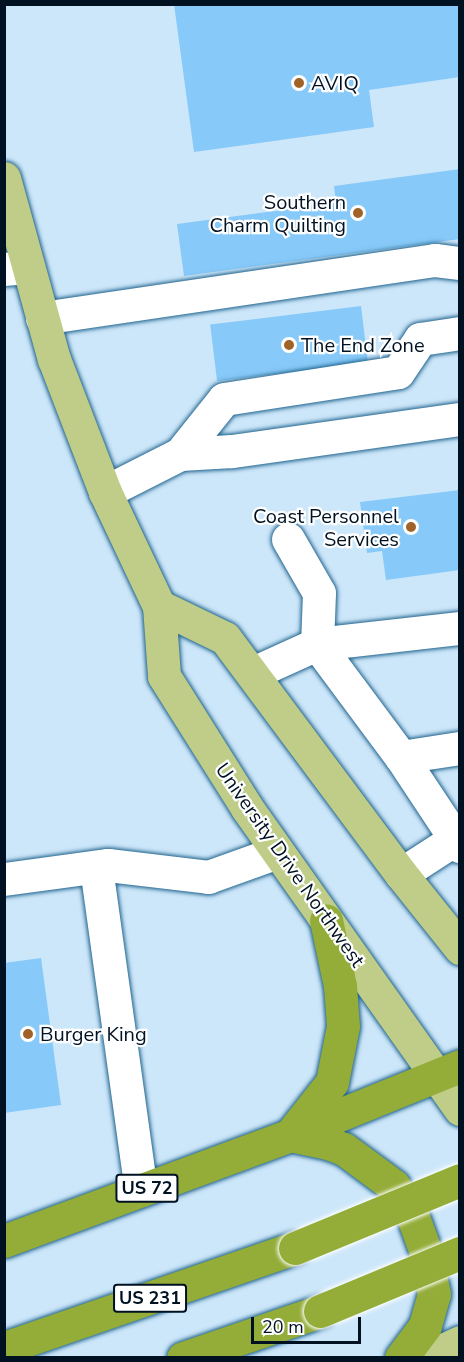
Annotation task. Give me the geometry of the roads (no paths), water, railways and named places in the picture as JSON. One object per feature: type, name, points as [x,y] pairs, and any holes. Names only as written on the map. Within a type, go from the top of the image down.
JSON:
[{"type":"highway","points":[[326,920],[340,986],[343,1026],[332,1082],[290,1135],[328,1143],[361,1161],[394,1185],[413,1217],[425,1250],[434,1294],[425,1326],[401,1358]]},
{"type":"highway","name":"US 72","points":[[4,1241],[290,1135],[448,1070]]},
{"type":"highway","name":"US 231","points":[[4,1348],[295,1248],[459,1180]]},
{"type":"highway","points":[[183,1358],[320,1311],[459,1254]]},
{"type":"main road","name":"University Drive Northwest","points":[[4,178],[16,268],[42,318],[54,359],[105,492],[159,606],[164,676],[278,852],[326,920],[448,1070],[459,1108]]},
{"type":"main road","points":[[159,606],[225,638],[459,948]]},
{"type":"main road","points":[[422,900],[459,923]]},
{"type":"main road","points":[[426,1358],[459,1342]]},
{"type":"lane","points":[[42,318],[435,260],[459,263]]},
{"type":"lane","points":[[105,492],[180,454],[224,399],[398,372],[420,339],[459,333]]},
{"type":"lane","points":[[180,454],[232,452],[459,419]]},
{"type":"lane","points":[[288,539],[319,593],[317,644],[401,757],[457,842],[401,874]]},
{"type":"lane","points":[[253,673],[317,644],[459,628]]},
{"type":"lane","points":[[401,757],[459,748]]},
{"type":"lane","points":[[4,879],[108,865],[208,877],[278,852]]},
{"type":"lane","points":[[96,867],[141,1190]]},
{"type":"place","name":"AVIQ","points":[[299,83]]},
{"type":"place","name":"Southern Charm Quilting","points":[[358,213]]},
{"type":"place","name":"The End Zone","points":[[289,345]]},
{"type":"place","name":"Coast Personnel Services","points":[[411,527]]},
{"type":"place","name":"Burger King","points":[[28,1034]]}]
